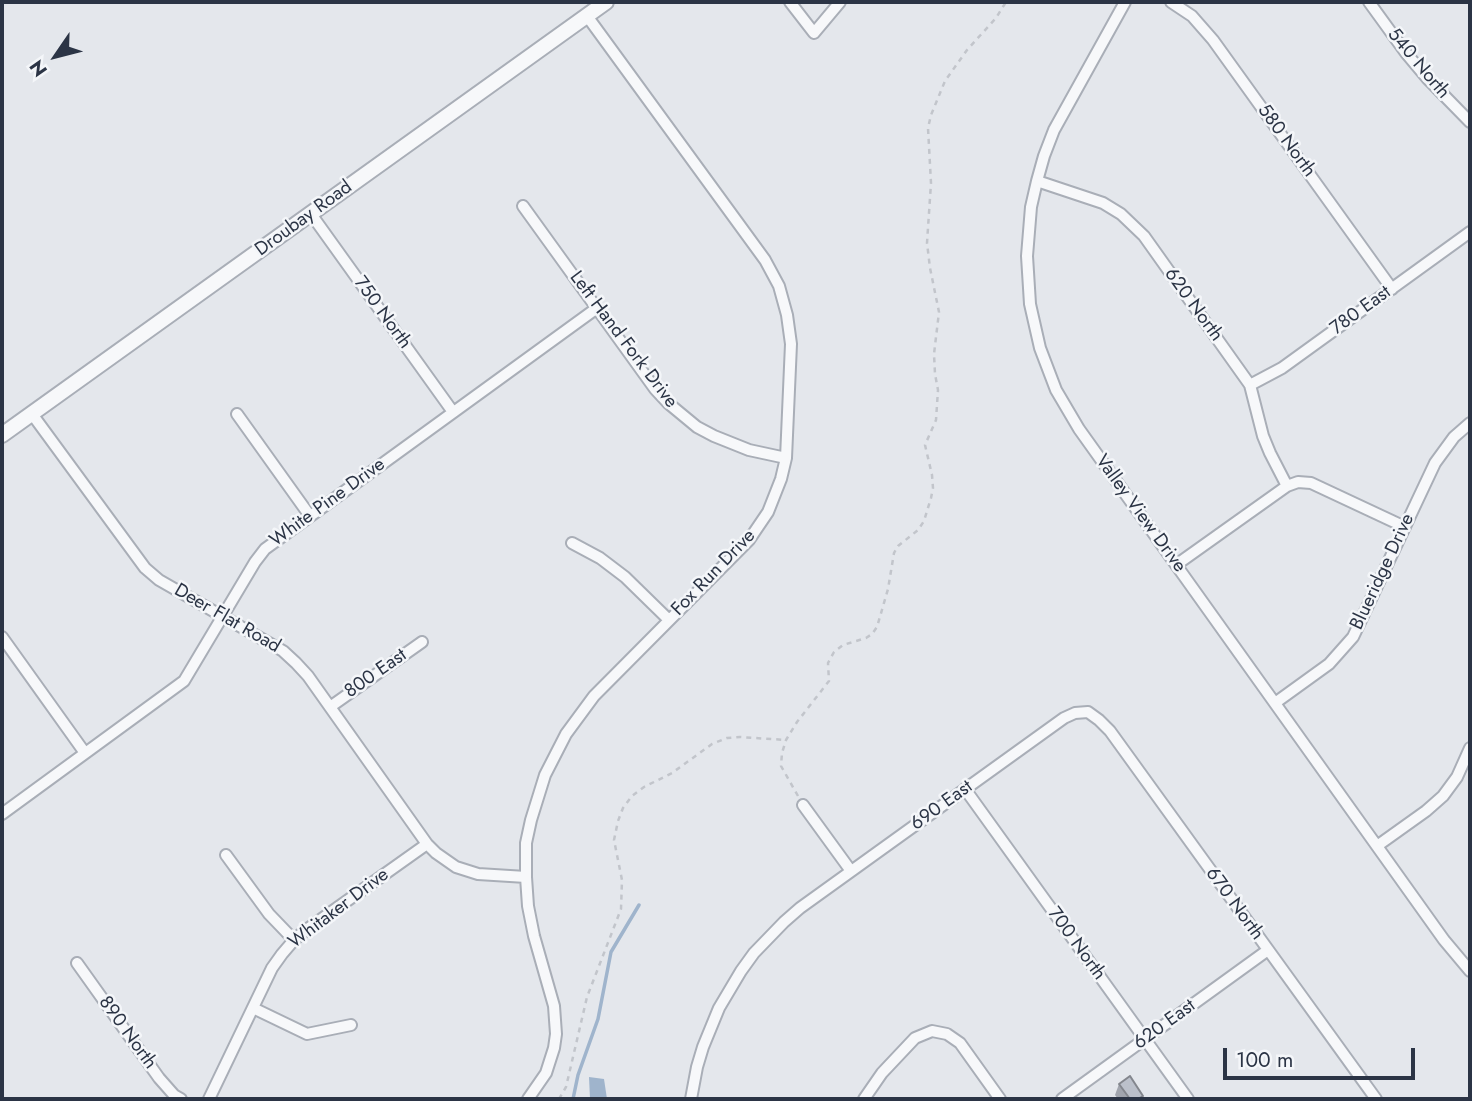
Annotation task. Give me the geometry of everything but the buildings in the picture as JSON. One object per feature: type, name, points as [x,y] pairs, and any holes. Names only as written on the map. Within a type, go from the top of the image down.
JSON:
[{"type":"street","name":"Droubay Road","points":[[2,435],[606,2]]},
{"type":"street","points":[[790,2],[814,33],[840,2]]},
{"type":"street","name":"Valley View Drive","points":[[1125,2],[1054,130],[1037,181],[1028,232],[1027,280],[1034,326],[1047,370],[1079,429],[1444,940],[1470,971]]},
{"type":"street","name":"580 North","points":[[1171,2],[1192,16],[1208,33],[1392,289]]},
{"type":"street","name":"540 North","points":[[1369,2],[1427,78],[1470,122]]},
{"type":"street","name":"Fox Run Drive","points":[[528,1099],[540,1083],[550,1062],[556,1020],[534,936],[526,877],[527,843],[534,808],[545,775],[566,734],[594,696],[749,540],[768,512],[781,480],[786,458],[791,344],[788,315],[779,286],[765,260],[587,16]]},
{"type":"street","name":"620 North","points":[[1037,181],[1103,203],[1129,221],[1144,236],[1250,385],[1263,436],[1287,486]]},
{"type":"street","name":"Left Hand Fork Drive","points":[[523,206],[655,389],[682,416],[697,427],[731,444],[786,458]]},
{"type":"street","name":"750 North","points":[[311,214],[453,412]]},
{"type":"street","name":"780 East","points":[[1250,385],[1282,368],[1470,232]]},
{"type":"street","name":"White Pine Drive","points":[[2,814],[184,681],[255,562],[265,550],[597,307]]},
{"type":"street","name":"Deer Flat Road","points":[[32,414],[145,568],[159,580],[283,651],[302,669],[427,844],[445,860],[467,871],[491,876],[526,877]]},
{"type":"street","points":[[237,414],[310,516]]},
{"type":"street","name":"Blueridge Drive","points":[[1275,704],[1329,664],[1353,637],[1429,473],[1440,454],[1470,423]]},
{"type":"street","points":[[1177,565],[1287,486],[1298,482],[1311,483],[1405,527]]},
{"type":"street","points":[[572,543],[600,558],[625,577],[669,620]]},
{"type":"street","points":[[2,637],[85,753]]},
{"type":"street","name":"800 East","points":[[330,707],[422,642]]},
{"type":"street","name":"690 East","points":[[691,1099],[703,1047],[719,1008],[754,953],[776,930],[800,908],[1065,718],[1075,713],[1088,712]]},
{"type":"street","name":"670 North","points":[[1088,712],[1110,731],[1376,1099]]},
{"type":"street","points":[[1377,846],[1443,796],[1457,777],[1470,748]]},
{"type":"street","name":"700 North","points":[[965,789],[1188,1099]]},
{"type":"street","points":[[803,805],[851,871]]},
{"type":"street","name":"Whitaker Drive","points":[[209,1099],[272,968],[294,940],[427,844]]},
{"type":"street","points":[[226,855],[269,914],[294,940]]},
{"type":"street","name":"620 East","points":[[1062,1099],[1268,950]]},
{"type":"street","name":"890 North","points":[[77,963],[159,1077],[174,1095],[181,1099]]},
{"type":"street","points":[[253,1009],[307,1034],[351,1024]]},
{"type":"street","points":[[864,1099],[882,1073],[915,1038],[932,1031],[947,1034],[960,1044],[1000,1099]]},
{"type":"path","points":[[803,805],[781,766],[786,740],[829,681],[828,663],[834,652],[866,638],[877,627],[888,589],[894,553],[898,546],[918,530],[928,510],[933,488],[925,445],[936,420],[938,390],[934,354],[939,312],[927,243],[931,183],[928,128],[945,81],[1006,2]]},
{"type":"path","points":[[559,1099],[566,1087],[587,997],[621,909],[622,880],[614,840],[623,808],[632,796],[644,787],[672,773],[712,744],[727,738],[740,737],[786,740]]},
{"type":"water","points":[[589,1077],[604,1079],[607,1099],[590,1099]]},
{"type":"waterway","points":[[573,1099],[578,1075],[598,1019],[611,952],[639,905]]}]
